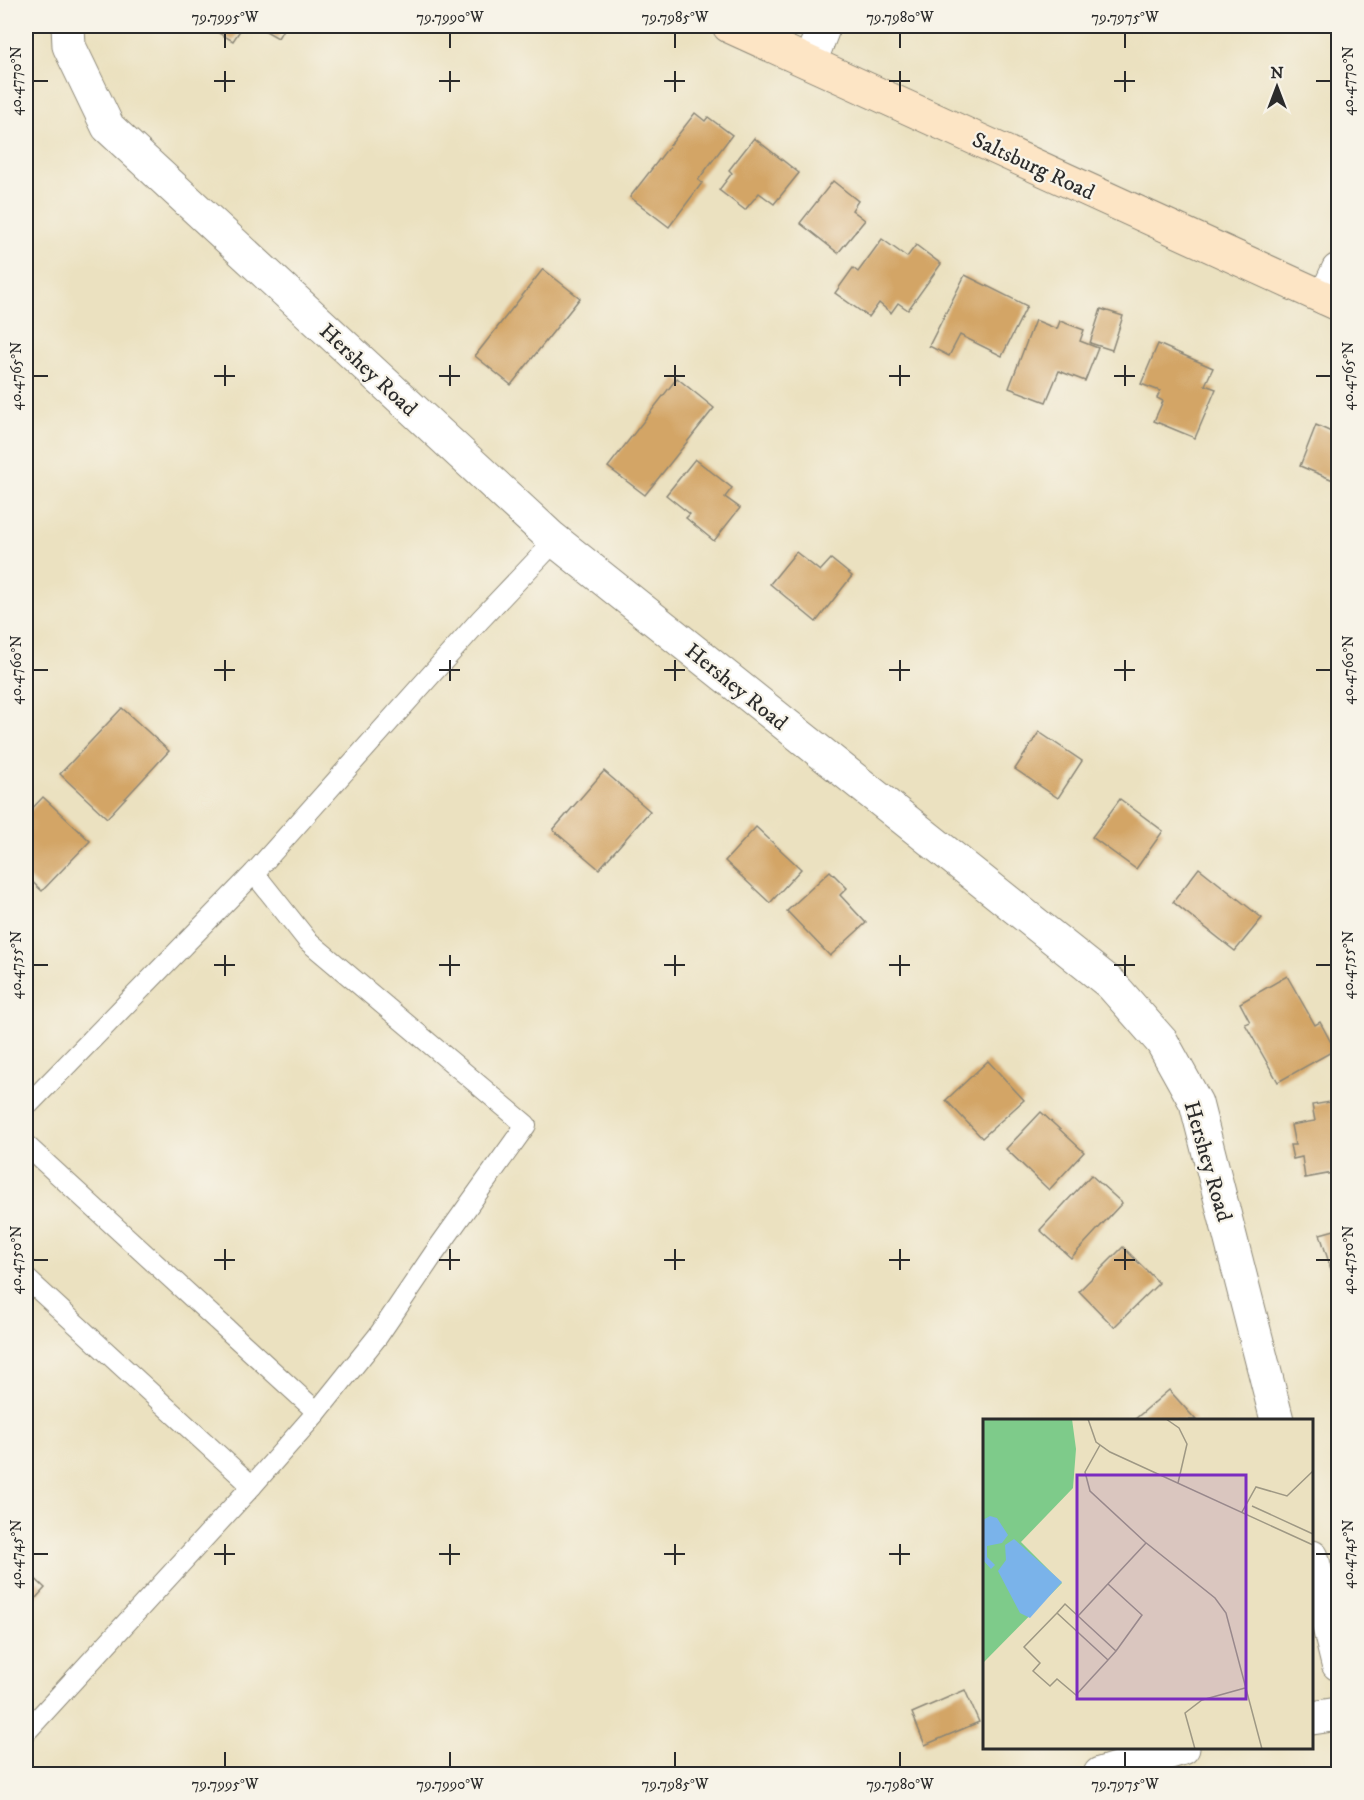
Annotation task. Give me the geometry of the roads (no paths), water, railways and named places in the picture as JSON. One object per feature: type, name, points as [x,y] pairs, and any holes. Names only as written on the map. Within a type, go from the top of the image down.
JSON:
[{"type":"main road","name":"Saltsburg Road","points":[[729,26],[1334,290]]},
{"type":"street","name":"Hershey Road","points":[[68,26],[69,46],[108,127],[555,541],[1111,984],[1162,1042],[1196,1104],[1277,1419]]},
{"type":"street","points":[[810,62],[824,26]]},
{"type":"street","points":[[1313,1565],[1338,1664]]},
{"type":"street","points":[[1313,1718],[1338,1713]]},
{"type":"street","points":[[1100,1774],[1180,1749]]},
{"type":"lane","points":[[26,1107],[254,873],[480,620],[555,541]]},
{"type":"lane","points":[[26,1732],[317,1412],[378,1336],[526,1125],[308,941],[254,873]]},
{"type":"lane","points":[[26,1145],[317,1412]]},
{"type":"lane","points":[[26,1278],[252,1486]]}]
